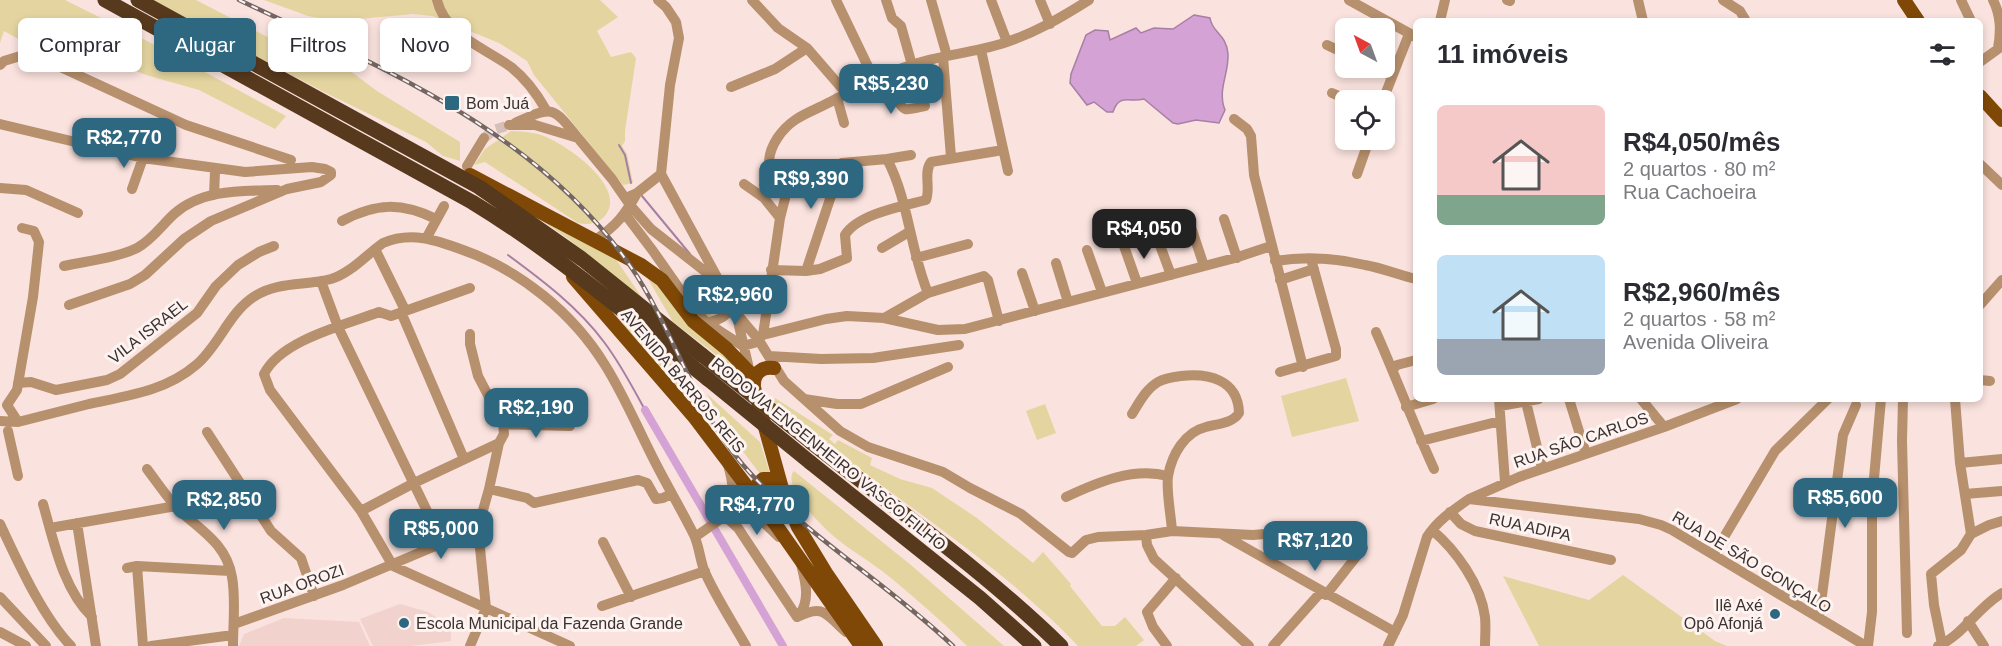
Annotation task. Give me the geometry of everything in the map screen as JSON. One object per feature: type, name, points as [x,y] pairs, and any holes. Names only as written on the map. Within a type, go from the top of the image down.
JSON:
[{"type":"highway","name":"RODOVIA ENGENHEIRO VASCO FILHO","points":[[105,0],[472,202],[511,226],[557,259],[980,598],[1034,646]]},
{"type":"highway","name":"RODOVIA ENGENHEIRO VASCO FILHO","points":[[138,0],[480,187],[538,227],[582,259],[961,560],[1061,646]]},
{"type":"main road","points":[[1904,0],[1916,18]]},
{"type":"main road","points":[[1983,99],[2002,120]]},
{"type":"main road","name":"AVENIDA BARROS REIS","points":[[414,150],[480,180],[641,265],[662,280],[693,321],[727,349],[750,373],[783,492],[809,547],[876,646]]},
{"type":"main road","name":"AVENIDA BARROS REIS","points":[[557,259],[695,418],[756,498],[861,646]]},
{"type":"main road","points":[[754,389],[754,379],[757,373],[772,362]]},
{"type":"main road","points":[[756,498],[757,485],[767,478],[775,482],[783,492]]},
{"type":"street","points":[[437,0],[444,17],[454,30],[512,68],[535,91],[546,110]]},
{"type":"street","points":[[658,0],[676,22],[679,38],[670,85],[661,174],[723,290],[734,308],[760,337],[784,381],[840,431],[860,444],[943,472],[1021,514],[1072,553],[1083,541],[1091,537],[1146,535],[1172,531],[1253,535],[1333,528],[1357,536],[1363,548],[1273,646]]},
{"type":"street","points":[[752,0],[778,28],[807,48],[841,95],[844,123]]},
{"type":"street","points":[[836,0],[874,79]]},
{"type":"street","points":[[886,0],[892,18],[901,26],[912,65]]},
{"type":"street","points":[[931,0],[945,57],[951,157]]},
{"type":"street","points":[[991,0],[1006,42]]},
{"type":"street","points":[[1040,0],[1050,24]]},
{"type":"street","points":[[760,337],[780,218],[789,183],[769,161],[773,146],[794,121],[874,79],[912,65],[981,50],[1006,42],[1050,24],[1089,0]]},
{"type":"street","points":[[1350,0],[1413,35],[1395,70]]},
{"type":"street","points":[[1441,18],[1445,0]]},
{"type":"street","points":[[1638,0],[1642,18]]},
{"type":"street","points":[[1723,0],[1740,11],[1744,18]]},
{"type":"street","points":[[1961,0],[1970,18]]},
{"type":"street","points":[[1983,60],[2000,47],[1999,16],[1993,0]]},
{"type":"street","points":[[1328,45],[1335,48]]},
{"type":"street","points":[[731,87],[775,69],[807,48]]},
{"type":"street","points":[[981,50],[1008,171]]},
{"type":"street","points":[[0,65],[4,61],[30,53],[186,125],[291,160]]},
{"type":"street","points":[[887,74],[903,108],[925,106]]},
{"type":"street","points":[[578,138],[535,125],[510,124],[546,110],[555,112],[562,118],[578,138],[626,206],[653,251],[693,308],[707,323],[743,346],[754,343],[760,337],[826,319],[858,315],[884,318],[926,328],[965,329],[1237,258],[1271,246]]},
{"type":"street","points":[[1234,119],[1247,129],[1251,136],[1252,164],[1303,367]]},
{"type":"street","points":[[0,124],[143,158],[245,172],[312,167],[331,172],[326,180],[315,184],[286,189],[214,195],[186,205],[140,247],[129,252],[64,266]]},
{"type":"street","points":[[467,166],[484,138]]},
{"type":"street","points":[[771,270],[820,269],[847,258],[844,239],[847,232],[886,209],[927,198],[928,164],[951,157],[1004,150]]},
{"type":"street","points":[[1357,174],[1365,150]]},
{"type":"street","points":[[806,271],[842,163],[887,159],[911,154]]},
{"type":"street","points":[[132,189],[143,158]]},
{"type":"street","points":[[887,159],[904,204],[916,258],[928,293]]},
{"type":"street","points":[[1983,167],[2002,185]]},
{"type":"street","points":[[214,195],[215,172]]},
{"type":"street","points":[[595,240],[612,228],[637,193],[661,174]]},
{"type":"street","points":[[744,184],[764,198],[780,218]]},
{"type":"street","points":[[0,188],[26,189],[78,213]]},
{"type":"street","points":[[69,305],[130,284],[145,275],[184,239],[211,221],[286,189]]},
{"type":"street","points":[[342,221],[366,209],[380,206],[410,209],[436,219]]},
{"type":"street","points":[[427,237],[444,206]]},
{"type":"street","points":[[626,206],[651,229],[711,276],[723,290]]},
{"type":"street","points":[[1224,219],[1237,258]]},
{"type":"street","points":[[18,422],[4,402],[15,395],[18,383],[33,297],[39,242],[34,231],[22,228]]},
{"type":"street","points":[[1192,230],[1204,266]]},
{"type":"street","points":[[882,248],[909,232]]},
{"type":"street","points":[[0,421],[18,422],[154,389],[179,377],[199,363],[238,310],[255,296],[288,284],[332,278],[348,271],[383,243],[397,238],[427,237],[484,257],[506,268],[535,289],[581,332],[606,366],[695,537],[705,572],[746,646]]},
{"type":"street","points":[[1158,240],[1171,275]]},
{"type":"street","points":[[916,258],[968,244]]},
{"type":"street","name":"VILA ISRAEL","points":[[18,383],[31,382],[56,390],[107,380],[120,374],[197,313],[216,286],[238,265],[274,246]]},
{"type":"street","points":[[1124,246],[1137,283]]},
{"type":"street","points":[[375,249],[403,310],[464,459]]},
{"type":"street","points":[[1087,250],[1102,292]]},
{"type":"street","points":[[1275,261],[1301,257],[1313,264],[1336,349],[1336,356],[1280,372]]},
{"type":"street","points":[[1056,263],[1068,302]]},
{"type":"street","points":[[1280,279],[1313,264],[1367,265],[1413,278]]},
{"type":"street","points":[[1022,273],[1035,311]]},
{"type":"street","points":[[884,318],[928,293],[985,276],[999,321]]},
{"type":"street","points":[[321,280],[338,327],[443,544]]},
{"type":"street","points":[[1983,302],[2002,280]]},
{"type":"street","points":[[470,288],[391,316],[379,312],[338,327],[290,348],[279,355],[268,366],[264,374],[270,390],[361,511],[393,566],[570,646]]},
{"type":"street","points":[[707,323],[720,319],[731,308],[734,308]]},
{"type":"street","points":[[734,308],[750,373]]},
{"type":"street","points":[[1376,332],[1434,469]]},
{"type":"street","points":[[470,334],[470,344],[480,380],[503,424],[504,434],[499,443],[478,528],[486,608],[470,646]]},
{"type":"street","points":[[772,362],[873,358],[959,345]]},
{"type":"street","points":[[1393,369],[1397,365],[1413,361]]},
{"type":"street","points":[[804,399],[820,403],[861,404],[948,367]]},
{"type":"street","points":[[1132,414],[1147,391],[1158,382],[1169,377],[1194,374],[1210,375],[1227,386],[1240,409],[1233,420],[1198,429],[1187,436],[1174,459],[1168,476],[1172,531]]},
{"type":"street","points":[[1406,407],[1423,402]]},
{"type":"street","points":[[1505,482],[1499,403],[1526,402],[1542,468]]},
{"type":"street","points":[[1570,402],[1586,454]]},
{"type":"street","points":[[1643,402],[1664,427]]},
{"type":"street","points":[[1714,554],[1776,451],[1825,402]]},
{"type":"street","points":[[1867,646],[1872,612],[1872,501],[1881,402]]},
{"type":"street","points":[[1903,402],[1902,451],[1907,633]]},
{"type":"street","points":[[1954,402],[1960,463],[1971,534]]},
{"type":"street","name":"RUA SÃO CARLOS","points":[[1469,499],[1542,468],[1664,427],[1709,404]]},
{"type":"street","points":[[1819,618],[1843,435],[1856,405]]},
{"type":"street","points":[[1421,441],[1500,421]]},
{"type":"street","points":[[18,422],[4,433],[18,476]]},
{"type":"street","points":[[503,424],[570,426]]},
{"type":"street","points":[[207,432],[271,531],[301,558],[314,596]]},
{"type":"street","points":[[361,511],[499,443]]},
{"type":"street","points":[[695,537],[721,518],[734,495],[733,479],[726,459]]},
{"type":"street","points":[[1960,463],[2002,459]]},
{"type":"street","points":[[147,469],[176,506],[219,547],[230,571],[234,635]]},
{"type":"street","points":[[1066,497],[1087,487],[1126,475],[1143,472],[1168,476]]},
{"type":"street","points":[[489,489],[526,498],[534,503],[638,480],[647,483],[657,499],[671,494]]},
{"type":"street","points":[[1965,494],[2002,491]]},
{"type":"street","points":[[1388,646],[1403,615],[1423,545],[1432,530],[1450,512],[1469,499]]},
{"type":"street","name":"RUA DE SÃO GONÇALO","points":[[1469,499],[1649,521],[1672,530],[1714,554],[1867,646]]},
{"type":"street","points":[[43,504],[72,591],[80,606],[92,617]]},
{"type":"street","points":[[50,528],[176,506]]},
{"type":"street","name":"RUA ADIPA","points":[[1450,512],[1461,524],[1475,531],[1611,560]]},
{"type":"street","points":[[721,518],[741,515],[761,520],[791,547]]},
{"type":"street","points":[[721,518],[738,528],[796,617]]},
{"type":"street","points":[[1939,645],[1931,574],[1961,550],[1971,534],[2002,521]]},
{"type":"street","points":[[78,523],[96,646]]},
{"type":"street","points":[[0,524],[6,548],[52,621],[71,646]]},
{"type":"street","name":"RUA OROZI","points":[[151,646],[234,635],[314,596],[393,566],[478,528]]},
{"type":"street","points":[[1432,530],[1461,560],[1472,582],[1485,618],[1485,646]]},
{"type":"street","points":[[1146,535],[1149,552],[1249,646]]},
{"type":"street","points":[[1222,535],[1395,633]]},
{"type":"street","points":[[603,542],[631,597]]},
{"type":"street","points":[[796,617],[805,607],[806,596],[806,582],[800,561]]},
{"type":"street","points":[[143,646],[132,567],[230,571]]},
{"type":"street","points":[[602,606],[705,572]]},
{"type":"street","points":[[1167,646],[1153,627],[1147,612],[1176,578]]},
{"type":"street","points":[[1939,645],[1990,600],[2002,593]]},
{"type":"street","points":[[0,597],[46,646]]},
{"type":"street","points":[[796,617],[809,611],[817,610],[827,613],[861,646]]},
{"type":"street","points":[[1968,621],[1984,646]]},
{"type":"street","points":[[739,632],[756,646]]},
{"type":"street","points":[[0,633],[26,646]]},
{"type":"shaded area","points":[[0,0],[65,0],[101,18],[18,18],[18,39],[4,31],[0,43]]},
{"type":"shaded area","points":[[148,0],[196,0],[231,18],[182,18]]},
{"type":"shaded area","points":[[264,0],[600,0],[618,17],[597,31],[611,57],[631,52],[636,58],[625,141],[622,146],[627,154],[633,183],[623,185],[534,75],[527,61],[499,43],[471,32],[471,18],[438,18],[413,14],[368,18],[308,16]]},
{"type":"shaded area","points":[[1194,15],[1210,18],[1213,27],[1227,47],[1228,61],[1222,96],[1225,110],[1219,123],[1196,120],[1173,123],[1144,99],[1121,101],[1115,106],[1113,112],[1107,112],[1094,102],[1087,105],[1070,83],[1071,74],[1086,35],[1095,30],[1108,31],[1110,40],[1136,28],[1141,33],[1154,28],[1173,29]]},
{"type":"shaded area","points":[[256,31],[268,37],[268,63],[256,56]]},
{"type":"shaded area","points":[[142,38],[154,44],[154,72],[205,72],[286,116],[275,129],[199,90],[139,72],[142,72]]},
{"type":"shaded area","points":[[286,72],[352,72],[377,91],[460,142],[460,161],[443,156],[426,142]]},
{"type":"shaded area","points":[[511,131],[535,133],[549,138],[590,167],[602,180],[609,193],[610,205],[604,217],[592,223],[578,223],[485,162],[474,165],[485,149]]},
{"type":"shaded area","points":[[532,214],[615,258],[643,299],[567,238]]},
{"type":"shaded area","points":[[644,272],[692,300],[720,324],[737,354],[740,373],[673,322]]},
{"type":"shaded area","points":[[623,323],[674,366],[699,414],[621,325]]},
{"type":"shaded area","points":[[1346,378],[1359,421],[1292,437],[1281,396]]},
{"type":"shaded area","points":[[707,394],[760,442],[770,473],[760,474],[730,434]]},
{"type":"shaded area","points":[[775,398],[833,435],[829,439],[835,444],[838,440],[872,458],[870,465],[900,479],[932,488],[977,518],[1033,563],[1043,552],[1071,584],[1070,586],[1102,626],[1115,626],[1125,617],[1144,640],[1136,646],[1078,646],[1007,580],[772,402]]},
{"type":"shaded area","points":[[1045,404],[1056,433],[1037,440],[1026,411]]},
{"type":"shaded area","points":[[794,471],[911,565],[1004,646],[967,646],[891,578],[838,540],[811,513],[797,494],[791,477]]},
{"type":"shaded area","points":[[1623,575],[1715,641],[1727,646],[1539,646],[1503,576],[1589,600]]},
{"type":"shaded area","name":"Escola Municipal da Fazenda Grande","points":[[400,604],[428,612],[451,627],[451,641],[411,646],[373,646],[360,619]]},
{"type":"shaded area","points":[[284,618],[359,622],[370,646],[239,646],[244,634]]},
{"type":"waterway","points":[[619,145],[625,155],[631,183]]},
{"type":"waterway","points":[[642,196],[690,254]]},
{"type":"waterway","points":[[508,255],[559,295],[594,329],[626,375],[645,410]]},
{"type":"waterway","points":[[645,410],[783,646]]},
{"type":"tunnel","points":[[484,138],[494,130],[509,125]]},
{"type":"railway","points":[[239,0],[348,51],[454,108],[504,141],[551,177],[593,219],[631,267],[660,316],[710,418],[743,465],[792,514],[953,646]]},
{"type":"place","name":"Bom Juá","points":[[452,103]]},
{"type":"place","name":"Ilê Axé Opô Afonjá","points":[[1775,614]]},
{"type":"place","name":"Escola Municipal da Fazenda Grande","points":[[404,623]]}]
